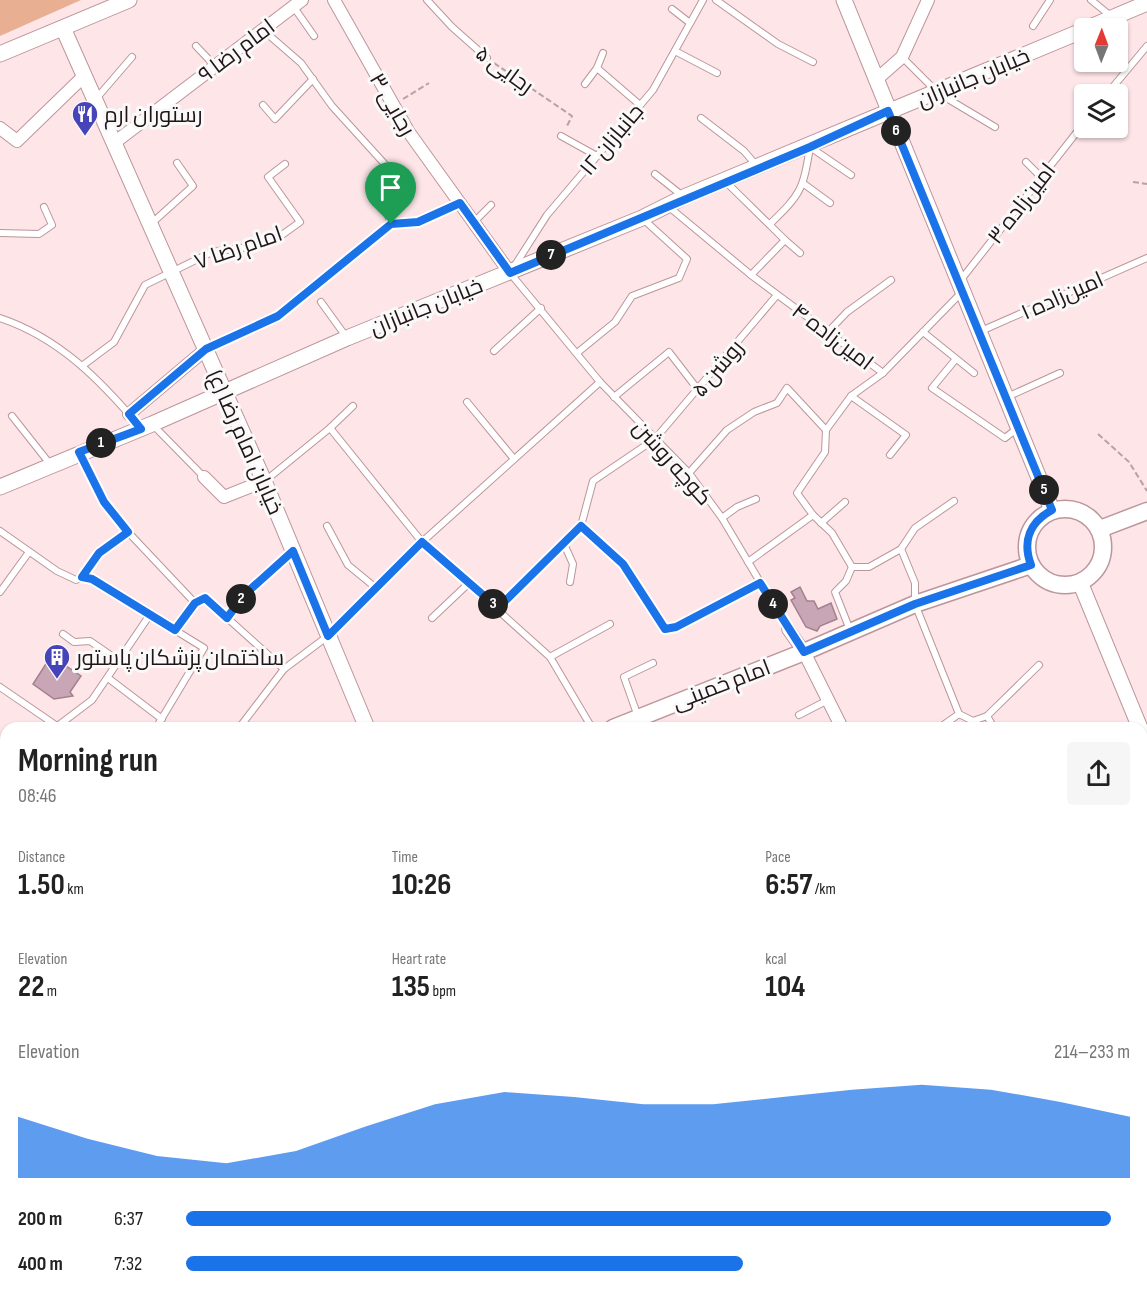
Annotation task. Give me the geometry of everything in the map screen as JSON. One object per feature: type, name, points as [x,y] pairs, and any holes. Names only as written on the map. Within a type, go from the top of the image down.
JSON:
[{"type":"main road","points":[[1064,508],[1085,513],[1100,529],[1104,547],[1100,564],[1080,582],[1062,585],[1053,583],[1038,574],[1031,565],[1027,544],[1029,533],[1043,515],[1052,510],[1064,508]]},
{"type":"main road","points":[[1100,529],[1147,512]]},
{"type":"main road","name":"امام خمینی","points":[[640,722],[850,630],[915,604],[1031,565]]},
{"type":"street","points":[[0,54],[129,0]]},
{"type":"street","name":"رجایی ۳","points":[[334,0],[408,131],[510,273]]},
{"type":"street","points":[[840,0],[877,79],[978,333],[1052,510]]},
{"type":"street","points":[[877,79],[902,57],[928,0]]},
{"type":"street","name":"امام رضا ۹","points":[[114,143],[297,3]]},
{"type":"street","name":"خیابان جانبازان","points":[[1112,18],[1147,3]]},
{"type":"street","name":"خیابان امام رضا (ع)","points":[[63,28],[264,481],[364,722]]},
{"type":"street","name":"خیابان جانبازان","points":[[0,487],[50,464],[224,393],[347,338],[642,218],[684,197],[810,147],[888,111],[938,93],[1074,34]]},
{"type":"street","points":[[0,128],[17,141],[84,76]]},
{"type":"street","points":[[129,414],[206,349]]},
{"type":"street","points":[[204,477],[224,497],[264,481]]},
{"type":"street","points":[[1080,582],[1138,722]]},
{"type":"street","points":[[788,629],[804,652],[839,722]]},
{"type":"lane","name":"رجایی ۵","points":[[427,0],[452,27],[487,58]]},
{"type":"lane","name":"جانبازان ۱۲","points":[[510,273],[548,215],[653,90],[703,0]]},
{"type":"lane","points":[[716,0],[778,44],[813,62]]},
{"type":"lane","points":[[1033,26],[1050,0]]},
{"type":"lane","points":[[1091,0],[1112,18]]},
{"type":"lane","points":[[297,3],[314,36]]},
{"type":"lane","points":[[672,9],[690,23]]},
{"type":"lane","points":[[263,30],[301,63],[332,105],[401,182],[383,201],[391,224]]},
{"type":"lane","points":[[196,46],[215,66]]},
{"type":"lane","points":[[1115,84],[1146,48]]},
{"type":"lane","points":[[675,51],[717,73]]},
{"type":"lane","points":[[585,84],[597,68],[603,53]]},
{"type":"lane","points":[[95,100],[132,57]]},
{"type":"lane","points":[[902,57],[938,93],[995,127]]},
{"type":"lane","points":[[597,68],[640,105]]},
{"type":"lane","points":[[263,105],[275,119],[313,79]]},
{"type":"lane","points":[[701,118],[744,151],[759,168]]},
{"type":"lane","points":[[561,136],[597,156]]},
{"type":"lane","name":"امین‌زاده ۳","points":[[960,288],[1074,136]]},
{"type":"lane","points":[[770,224],[792,202],[804,184],[810,147],[852,175]]},
{"type":"lane","points":[[1026,162],[1041,177]]},
{"type":"lane","points":[[150,225],[193,186],[177,163]]},
{"type":"lane","name":"امام رضا ۷","points":[[171,272],[212,252],[248,247],[279,237],[300,222],[268,177],[285,164]]},
{"type":"lane","points":[[655,174],[684,197]]},
{"type":"lane","points":[[726,182],[800,253]]},
{"type":"lane","points":[[804,184],[830,203]]},
{"type":"lane","points":[[206,349],[278,316],[391,224],[418,222],[460,203]]},
{"type":"lane","points":[[474,222],[491,206]]},
{"type":"lane","name":"امین‌زاده ۴","points":[[667,206],[751,275],[883,373],[923,332],[960,288]]},
{"type":"lane","points":[[0,233],[39,234],[52,225],[44,207]]},
{"type":"lane","points":[[577,353],[615,322],[632,296],[679,278],[687,259],[642,218]]},
{"type":"lane","points":[[751,275],[785,240]]},
{"type":"lane","name":"امین‌زاده ۱","points":[[978,333],[1147,258]]},
{"type":"lane","points":[[82,366],[114,342],[145,285],[171,272]]},
{"type":"lane","name":"کوچه روشن","points":[[510,273],[600,382],[689,473],[722,518],[788,629]]},
{"type":"lane","points":[[828,332],[862,300],[891,280]]},
{"type":"lane","name":"روشن ۵","points":[[581,526],[593,481],[655,440],[699,391],[777,295]]},
{"type":"lane","points":[[321,302],[347,338]]},
{"type":"lane","points":[[494,351],[541,308]]},
{"type":"lane","points":[[0,318],[59,346],[108,389],[129,414],[147,426],[204,477]]},
{"type":"lane","points":[[923,332],[974,373]]},
{"type":"lane","points":[[614,397],[669,352],[699,391]]},
{"type":"lane","points":[[955,360],[932,388],[1005,438],[1019,427]]},
{"type":"lane","points":[[852,567],[832,533],[813,515],[797,493],[825,452],[826,429],[851,396],[883,373]]},
{"type":"lane","points":[[1006,397],[1060,374]]},
{"type":"lane","points":[[244,722],[284,669],[328,636],[422,542],[600,382]]},
{"type":"lane","points":[[689,473],[727,430],[754,412],[777,403],[787,388],[826,429]]},
{"type":"lane","points":[[851,396],[906,435],[890,455]]},
{"type":"lane","points":[[467,402],[514,459]]},
{"type":"lane","points":[[264,481],[330,428],[353,406]]},
{"type":"lane","points":[[12,416],[50,464]]},
{"type":"lane","points":[[330,428],[422,542],[550,657],[588,722]]},
{"type":"lane","points":[[79,452],[104,502],[128,532],[195,603]]},
{"type":"lane","points":[[722,518],[737,507],[756,499]]},
{"type":"lane","points":[[852,567],[868,567],[902,549],[915,528],[954,501]]},
{"type":"lane","points":[[821,523],[845,502]]},
{"type":"lane","points":[[748,562],[813,515]]},
{"type":"lane","points":[[327,526],[348,565],[376,588]]},
{"type":"lane","points":[[498,608],[581,526],[623,564],[665,629],[676,627],[760,583]]},
{"type":"lane","points":[[0,531],[66,576],[76,580],[82,577],[99,553],[128,532]]},
{"type":"lane","points":[[564,544],[573,564],[570,582]]},
{"type":"lane","points":[[902,549],[915,583],[915,604],[959,714],[973,721],[987,716],[1040,665]]},
{"type":"lane","points":[[227,618],[244,595],[293,551]]},
{"type":"lane","points":[[0,592],[29,552]]},
{"type":"lane","points":[[850,630],[835,592],[846,581],[852,567]]},
{"type":"lane","points":[[82,577],[92,579],[204,648],[160,722]]},
{"type":"lane","points":[[432,618],[469,583]]},
{"type":"lane","points":[[175,630],[195,603],[205,598],[284,669]]},
{"type":"lane","points":[[63,722],[92,700],[149,616]]},
{"type":"lane","points":[[550,657],[610,624]]},
{"type":"lane","points":[[63,634],[74,642],[90,641],[119,661]]},
{"type":"lane","points":[[640,722],[624,677],[652,663]]},
{"type":"lane","points":[[108,678],[162,719]]},
{"type":"lane","points":[[0,687],[49,722]]},
{"type":"lane","points":[[799,715],[828,700]]},
{"type":"lane","points":[[948,722],[959,714]]},
{"type":"lane","points":[[987,716],[990,722]]},
{"type":"path","name":"رجایی ۵","points":[[487,58],[572,116],[561,136]]},
{"type":"path","points":[[393,105],[429,83]]},
{"type":"path","points":[[1132,182],[1147,184]]},
{"type":"path","points":[[1098,434],[1129,462],[1147,491]]},
{"type":"shaded area","points":[[0,0],[81,0],[0,36]]},
{"type":"building","points":[[800,587],[807,601],[814,601],[818,609],[831,603],[837,619],[820,626],[817,631],[806,627],[791,600],[795,598],[791,592]]},
{"type":"building","name":"ساختمان پزشکان پاستور","points":[[51,656],[81,676],[70,692],[73,696],[54,699],[33,684]]},
{"type":"place","name":"رستوران ارم","points":[[85,137]]},
{"type":"place","name":"ساختمان پزشکان پاستور","points":[[57,680]]},
{"type":"route","points":[[888,111],[1052,510],[1035,523],[1029,533],[1027,555],[1031,565],[915,604],[850,630],[804,652],[760,583],[676,627],[665,629],[623,564],[581,526],[498,608],[422,542],[328,636],[293,551],[244,595],[227,618],[205,598],[195,603],[175,630],[92,579],[82,577],[99,553],[128,532],[104,502],[79,452],[141,429],[129,414],[206,349],[278,316],[391,224],[418,222],[460,203],[510,273],[642,218],[684,197],[810,147],[888,111]]}]
